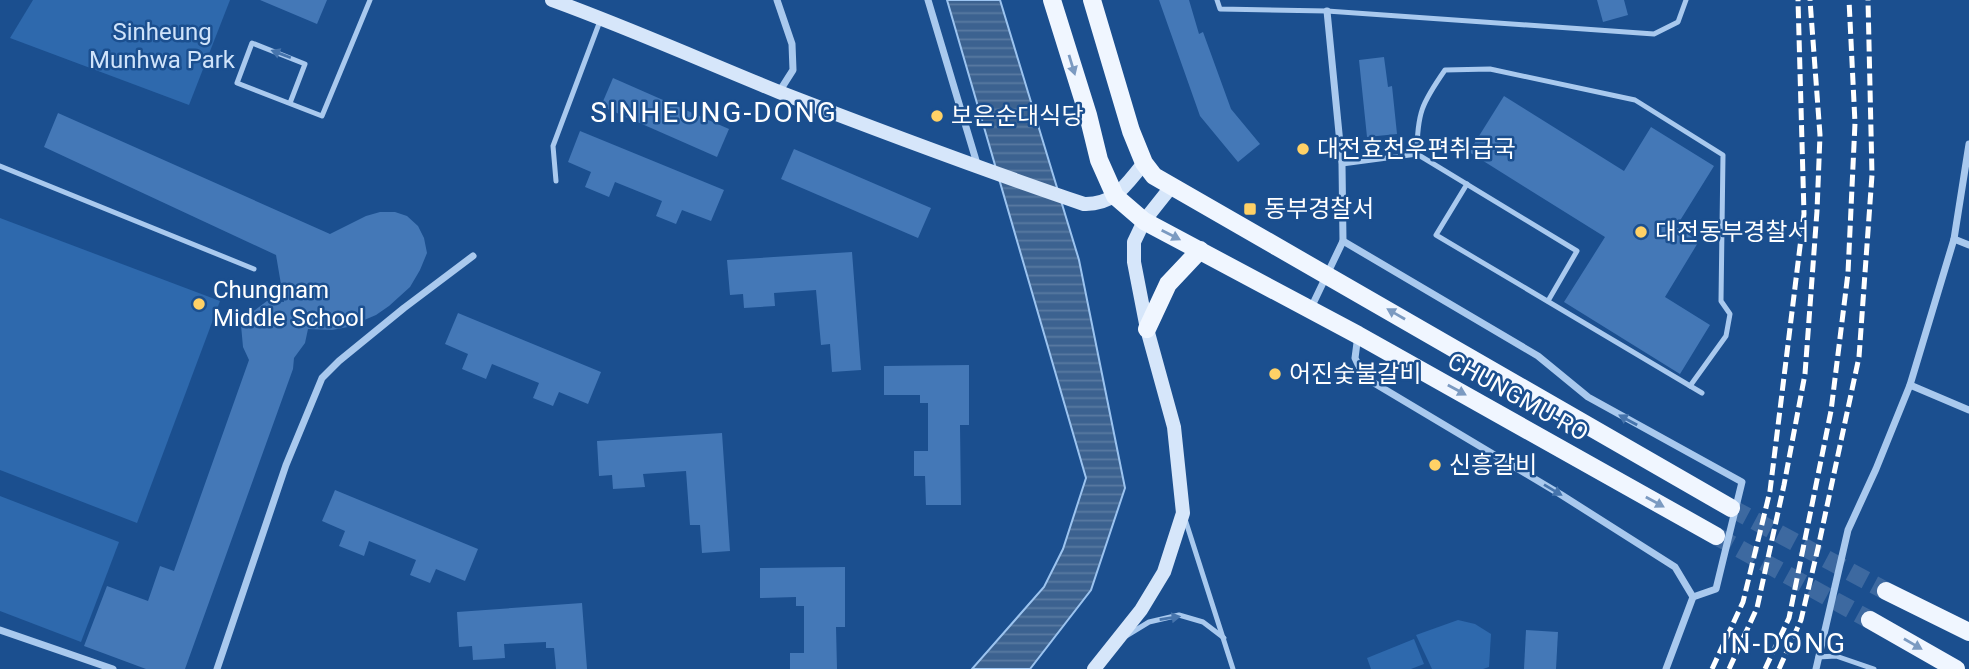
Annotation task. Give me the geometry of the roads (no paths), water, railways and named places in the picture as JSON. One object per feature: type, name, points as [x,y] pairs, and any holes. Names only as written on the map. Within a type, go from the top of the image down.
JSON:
[{"type":"main road","points":[[552,0],[779,92],[978,167],[1084,204],[1097,204],[1115,196],[1144,163],[1131,131],[1092,0]]},
{"type":"main road","points":[[1052,0],[1100,160],[1115,196]]},
{"type":"main road","name":"CHUNGMU-RO","points":[[1144,163],[1154,176],[1171,187],[1328,274],[1731,508]]},
{"type":"main road","points":[[1094,669],[1142,610],[1164,572],[1183,513],[1174,427],[1147,329],[1134,262],[1133,242],[1144,221],[1171,187]]},
{"type":"main road","name":"CHUNGMU-RO","points":[[1115,196],[1144,221],[1358,335],[1716,536]]},
{"type":"main road","points":[[1147,329],[1168,284],[1200,250]]},
{"type":"main road","points":[[1886,591],[1969,632]]},
{"type":"main road","points":[[1870,620],[1956,669]]},
{"type":"street","points":[[778,0],[792,44],[793,70],[779,92]]},
{"type":"street","points":[[928,0],[978,167]]},
{"type":"street","points":[[1310,310],[1343,241],[1342,164],[1327,11]]},
{"type":"street","points":[[1816,669],[1847,530],[1910,385],[1954,239],[1969,144]]},
{"type":"street","points":[[1954,239],[1969,245]]},
{"type":"street","points":[[1343,241],[1538,356],[1588,397],[1742,482],[1716,589],[1693,597]]},
{"type":"street","points":[[217,669],[286,465],[322,378],[404,308],[473,256]]},
{"type":"street","points":[[1358,335],[1355,358],[1364,377],[1549,487],[1675,567],[1693,597]]},
{"type":"street","points":[[1910,385],[1969,410]]},
{"type":"street","points":[[1666,669],[1693,597]]},
{"type":"street","points":[[0,630],[113,669]]},
{"type":"lane","points":[[290,103],[305,64],[251,43],[237,82],[322,116],[370,0]]},
{"type":"lane","points":[[1217,0],[1220,9],[1327,11],[1654,34],[1678,22],[1686,0]]},
{"type":"lane","points":[[556,181],[553,146],[602,18]]},
{"type":"lane","points":[[1417,154],[1417,123],[1427,96],[1445,70],[1490,69],[1636,100],[1723,155],[1721,301],[1730,314],[1726,336],[1690,386]]},
{"type":"lane","points":[[1342,164],[1417,154],[1577,251],[1548,301]]},
{"type":"lane","points":[[0,166],[254,270]]},
{"type":"lane","points":[[1467,184],[1436,235],[1702,393]]},
{"type":"lane","points":[[1183,513],[1233,669]]},
{"type":"lane","points":[[1115,644],[1149,622],[1179,615],[1203,622],[1225,639]]},
{"type":"lane","points":[[1818,657],[1836,656],[1874,669]]},
{"type":"tunnel","points":[[1731,508],[1886,591]]},
{"type":"tunnel","points":[[1716,536],[1870,620]]},
{"type":"railway","points":[[1712,669],[1743,602],[1770,491],[1804,214],[1798,0]]},
{"type":"railway","points":[[1729,669],[1757,608],[1805,374],[1820,135],[1810,0]]},
{"type":"railway","points":[[1765,669],[1789,618],[1831,411],[1848,273],[1855,123],[1849,0]]},
{"type":"railway","points":[[1779,669],[1801,620],[1859,357],[1872,175],[1868,0]]},
{"type":"place","name":"보은순대식당","points":[[937,116]]},
{"type":"place","name":"대전효천우편취급국","points":[[1303,149]]},
{"type":"place","name":"동부경찰서","points":[[1250,209]]},
{"type":"place","name":"대전동부경찰서","points":[[1641,232]]},
{"type":"place","name":"Chungnam Middle School","points":[[199,304]]},
{"type":"place","name":"어진숯불갈비","points":[[1275,374]]},
{"type":"place","name":"신흥갈비","points":[[1435,465]]},
{"type":"district","name":"SINHEUNG-DONG","points":[[714,112]]},
{"type":"district","name":"IN-DONG","points":[[1784,643]]},
{"type":"park label","name":"Sinheung Munhwa Park","points":[[162,46]]}]
